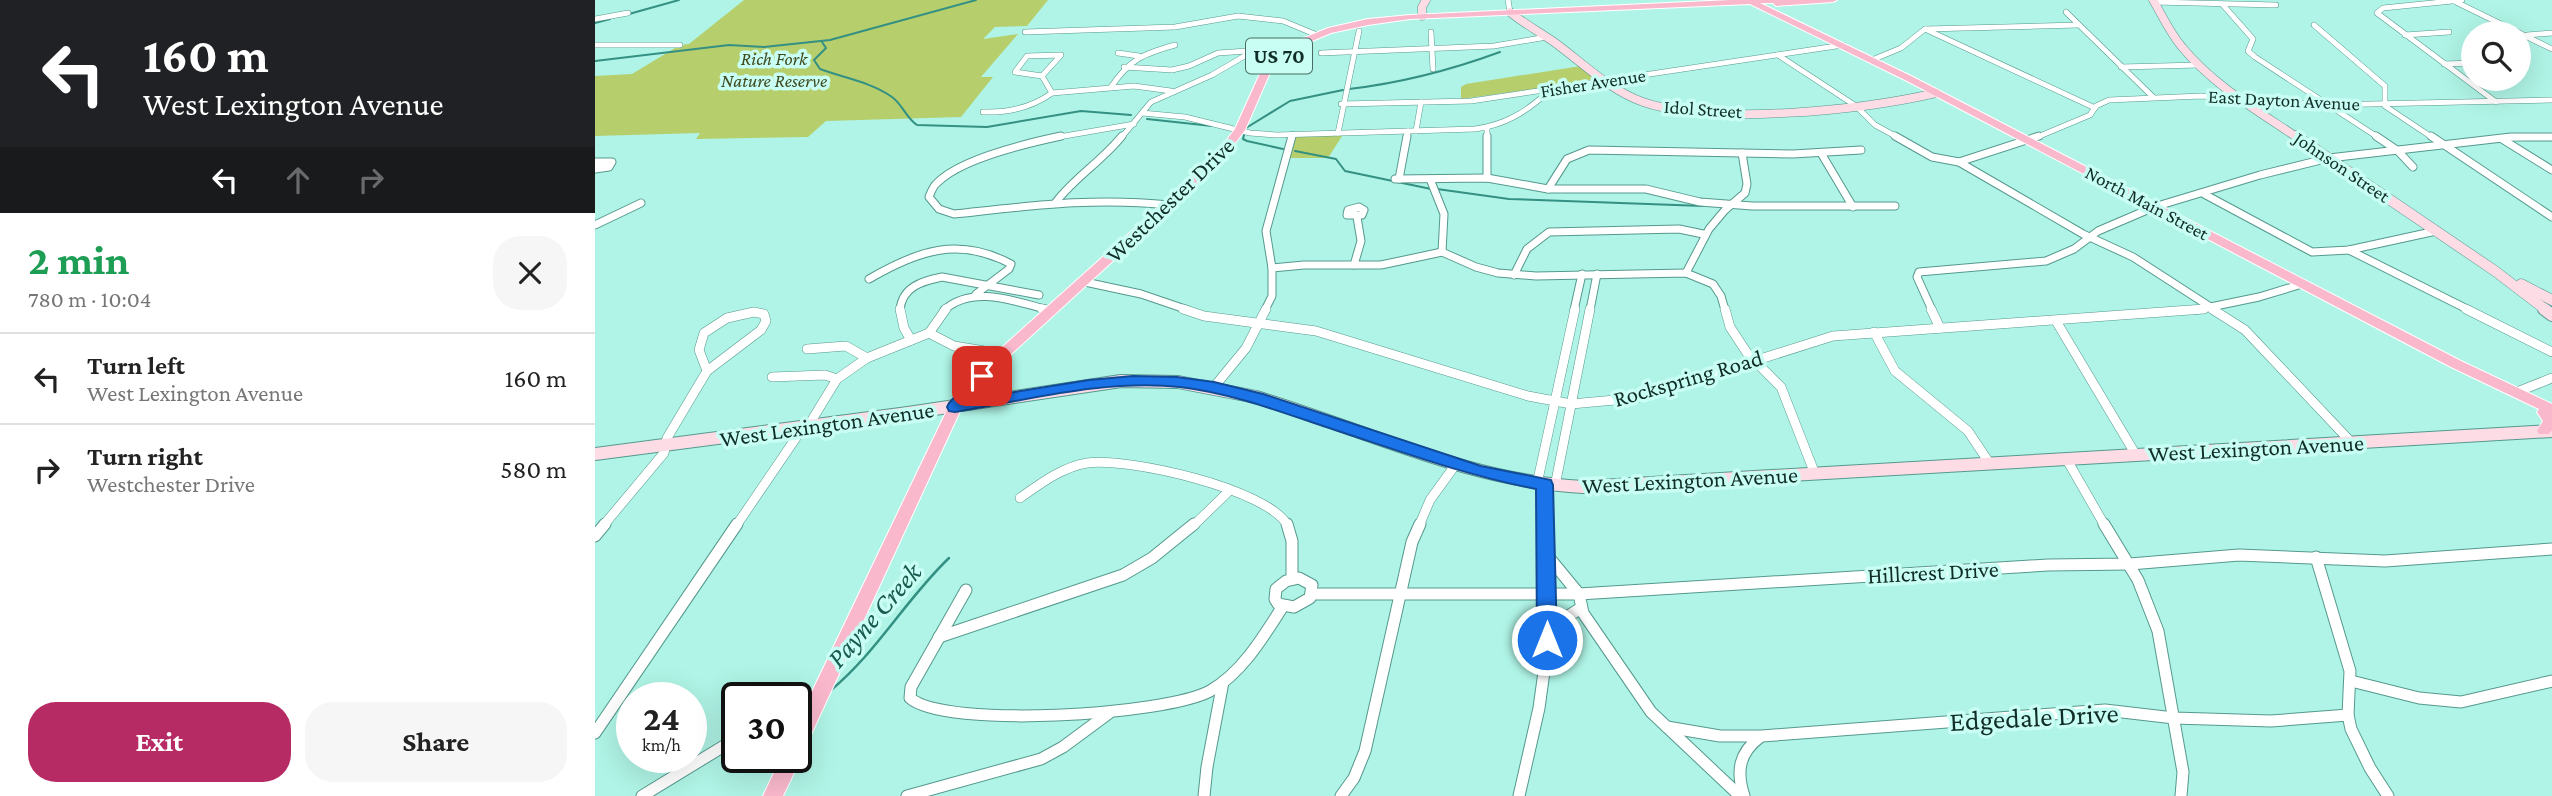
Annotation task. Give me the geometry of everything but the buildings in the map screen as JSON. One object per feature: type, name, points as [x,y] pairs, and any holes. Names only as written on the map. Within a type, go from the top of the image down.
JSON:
[{"type":"main road","points":[[1710,4],[1738,0]]},
{"type":"main road","name":"US 70","points":[[1755,1],[1784,0]]},
{"type":"main road","name":"US 70","points":[[1755,1],[1833,0]]},
{"type":"main road","name":"Westchester Drive","points":[[812,699],[955,407],[1003,354],[1217,160],[1240,130],[1268,67],[1295,45],[1317,35],[1368,22],[1422,16],[1755,1]]},
{"type":"main road","name":"North Main Street","points":[[1755,1],[2486,379],[2517,392],[2549,413]]},
{"type":"main road","name":"North Main Street","points":[[1755,1],[1798,26],[1807,28]]},
{"type":"main road","points":[[1780,12],[1780,5],[1797,2]]},
{"type":"main road","name":"North Main Street","points":[[2486,379],[2494,387],[2549,413]]},
{"type":"main road","points":[[2548,431],[2551,421],[2549,413]]},
{"type":"main road","points":[[773,796],[784,773]]},
{"type":"street","points":[[1422,16],[1422,7],[1426,0]]},
{"type":"street","points":[[1508,0],[1510,12]]},
{"type":"street","points":[[2153,1],[2276,5]]},
{"type":"street","name":"Johnson Street","points":[[2153,1],[2180,46],[2198,65],[2240,99],[2495,271],[2552,315]]},
{"type":"street","points":[[2496,102],[2377,11],[2383,8],[2456,1],[2497,21]]},
{"type":"street","points":[[2223,5],[2253,39],[2248,51],[2252,55],[2398,150],[2413,167]]},
{"type":"street","name":"Idol Street","points":[[1510,12],[1606,82],[1643,102],[1691,111],[1730,113],[1856,106],[1915,99],[1936,93]]},
{"type":"street","points":[[2066,12],[2154,97]]},
{"type":"street","points":[[595,19],[628,13]]},
{"type":"street","points":[[1025,32],[1175,27],[1240,16],[1283,22],[1317,35]]},
{"type":"street","points":[[1872,60],[1901,48],[1925,29],[2078,25]]},
{"type":"street","points":[[2314,25],[2385,86],[2385,106],[2552,217]]},
{"type":"street","points":[[1925,29],[2095,108]]},
{"type":"street","points":[[1338,134],[1359,32]]},
{"type":"street","points":[[1431,32],[1433,69]]},
{"type":"street","points":[[2405,35],[2449,32]]},
{"type":"street","points":[[2531,35],[2552,33]]},
{"type":"street","points":[[1321,54],[1501,46],[1547,37]]},
{"type":"street","points":[[2531,38],[2552,49]]},
{"type":"street","points":[[595,45],[680,45]]},
{"type":"street","points":[[1111,87],[1124,66],[1139,56],[1175,46]]},
{"type":"street","name":"Fisher Avenue","points":[[1343,104],[1471,101],[1843,46]]},
{"type":"street","points":[[1056,202],[1067,187],[1112,149],[1151,102],[1212,75],[1248,54],[1247,51],[1218,51],[1191,66],[1170,71],[1150,71],[1124,66]]},
{"type":"street","points":[[1118,53],[1139,56]]},
{"type":"street","points":[[1061,55],[1051,65],[1042,76],[1015,72],[1027,56],[1061,55]]},
{"type":"street","points":[[1778,55],[1856,106],[1875,125],[1935,158],[1959,162],[2091,237],[2133,257],[2213,307],[2245,330],[2351,442]]},
{"type":"street","points":[[2444,64],[2461,63]]},
{"type":"street","points":[[2121,67],[2198,65]]},
{"type":"street","points":[[1042,76],[1052,93]]},
{"type":"street","points":[[983,112],[1014,110],[1038,103],[1052,93],[1111,87],[1155,87],[1172,91]]},
{"type":"street","points":[[1142,113],[1185,117],[1264,134],[1487,128],[1524,113],[1550,90]]},
{"type":"street","name":"East Dayton Avenue","points":[[1959,162],[2028,141],[2090,115],[2095,108],[2109,100],[2154,97],[2326,105],[2552,100]]},
{"type":"street","points":[[1421,102],[1397,180],[1487,178],[1548,189],[1646,189],[1700,202],[1728,204],[1895,206]]},
{"type":"street","points":[[1134,124],[1086,129],[1014,149],[949,173],[936,181],[929,191],[934,205],[945,213],[954,214],[1056,202],[1123,200],[1168,205]]},
{"type":"street","points":[[1487,128],[1487,178]]},
{"type":"street","points":[[1214,387],[1246,348],[1272,296],[1272,268],[1266,232],[1291,135]]},
{"type":"street","points":[[1940,328],[1917,277],[1923,271],[2046,261],[2154,207],[2260,175],[2329,158],[2502,139],[2552,137]]},
{"type":"street","points":[[2502,139],[2552,170]]},
{"type":"street","points":[[1548,189],[1567,159],[1583,151],[1821,153],[1861,150]]},
{"type":"street","points":[[1686,273],[1703,234],[1728,204],[1745,193],[1747,184],[1742,153]]},
{"type":"street","points":[[1821,153],[1853,206]]},
{"type":"street","points":[[595,162],[612,162],[609,167],[595,169]]},
{"type":"street","points":[[1430,179],[1444,214],[1441,252]]},
{"type":"street","points":[[2204,194],[2299,247],[2321,252],[2349,250],[2436,231]]},
{"type":"street","points":[[595,225],[641,203]]},
{"type":"street","points":[[1354,265],[1361,242],[1357,217]]},
{"type":"street","points":[[1514,275],[1518,263],[1529,249],[1539,237],[1549,232],[1679,229],[1703,234]]},
{"type":"street","points":[[595,733],[837,379],[867,358],[929,332],[936,317],[946,308],[955,301],[976,294],[1009,269],[1011,264],[1001,258],[972,250],[931,250],[911,255],[869,279]]},
{"type":"street","points":[[2349,250],[2552,352]]},
{"type":"street","points":[[1272,268],[1397,264],[1441,252],[1476,267],[1514,275],[1686,273],[1706,280],[1718,290],[1730,327],[1753,360],[1781,387],[1815,474]]},
{"type":"street","points":[[2495,271],[2552,300]]},
{"type":"street","points":[[1518,796],[1539,708],[1547,640],[1546,485],[1555,402],[1581,274]]},
{"type":"street","points":[[1546,485],[1571,404],[1597,274]]},
{"type":"street","points":[[911,340],[900,325],[899,311],[904,296],[914,285],[928,278],[942,276],[1039,295]]},
{"type":"street","name":"Rockspring Road","points":[[1085,282],[1141,294],[1204,316],[1323,332],[1555,402],[1571,404],[1637,398],[1810,342],[1874,332],[2173,313],[2213,307],[2302,284]]},
{"type":"street","points":[[976,294],[1052,311]]},
{"type":"street","points":[[2525,295],[2535,294],[2552,300]]},
{"type":"street","points":[[595,536],[664,453],[667,438],[708,371],[761,330],[767,321],[764,314],[739,313],[707,329],[699,349],[708,371]]},
{"type":"street","points":[[2056,321],[2136,455]]},
{"type":"street","points":[[929,332],[936,340],[945,343],[1003,354]]},
{"type":"street","points":[[1874,332],[1895,371],[1968,431],[1990,464]]},
{"type":"street","points":[[807,348],[846,346],[867,358]]},
{"type":"street","points":[[772,377],[825,376],[837,379]]},
{"type":"street","points":[[2517,392],[2552,378]]},
{"type":"street","name":"West Lexington Avenue","points":[[595,454],[955,407],[1053,389],[1133,381],[1177,382],[1214,387],[1331,421],[1456,464],[1546,485],[1598,487],[2548,431]]},
{"type":"street","points":[[2067,460],[2120,553],[2130,564],[2143,589],[2158,631],[2183,772],[2181,796]]},
{"type":"street","points":[[1020,498],[1068,469],[1103,461],[1152,467],[1272,507],[1287,523],[1291,543],[1292,579]]},
{"type":"street","points":[[1341,796],[1354,778],[1365,751],[1418,525],[1430,500],[1456,464]]},
{"type":"street","points":[[939,637],[1123,575],[1171,545],[1229,491]]},
{"type":"street","name":"Hillcrest Drive","points":[[1313,594],[1579,594],[1956,570],[2130,564],[2239,555],[2395,560],[2552,549]]},
{"type":"street","points":[[1546,554],[1579,594],[1581,608],[1651,712],[1742,796]]},
{"type":"street","points":[[2316,557],[2347,660],[2350,681],[2348,715],[2358,745],[2388,796]]},
{"type":"street","points":[[1292,579],[1308,581],[1313,594],[1300,606],[1283,607],[1275,599],[1280,584],[1292,579]]},
{"type":"street","points":[[966,590],[911,687],[910,698],[919,706],[1028,714],[1109,713],[1148,709],[1192,699],[1223,682],[1240,666],[1283,607]]},
{"type":"street","points":[[1547,640],[1565,618],[1581,608]]},
{"type":"street","points":[[2350,681],[2448,702],[2462,702],[2552,681]]},
{"type":"street","points":[[1204,796],[1206,760],[1221,709],[1223,682]]},
{"type":"street","name":"Edgedale Drive","points":[[1667,727],[1720,736],[1762,736],[2105,710],[2174,718],[2271,721],[2348,715]]},
{"type":"street","points":[[907,796],[1041,759],[1063,747],[1109,713]]},
{"type":"street","points":[[1742,796],[1737,770],[1740,758],[1746,749],[1762,736]]},
{"type":"street","points":[[642,796],[721,748]]},
{"type":"green space","name":"Rich Fork Nature Reserve","points":[[744,0],[1048,0],[1027,26],[995,27],[983,39],[1018,34],[981,77],[993,77],[961,117],[826,121],[808,137],[696,139],[700,133],[595,136],[595,76],[632,74],[680,45],[689,44]]},
{"type":"green space","points":[[1581,66],[1598,80],[1461,99],[1461,87],[1466,84]]},
{"type":"green space","points":[[1344,133],[1328,158],[1285,158],[1292,135]]},
{"type":"waterway","points":[[629,14],[679,0]]},
{"type":"waterway","points":[[595,61],[729,45],[764,47],[830,40],[976,0]]},
{"type":"waterway","points":[[595,23],[610,19]]},
{"type":"waterway","points":[[822,42],[826,48],[814,60],[820,69],[884,92],[896,100],[917,125],[987,127],[1081,111],[1131,115]]},
{"type":"waterway","points":[[1349,89],[1426,75],[1500,52]]},
{"type":"waterway","points":[[1246,128],[1290,101],[1343,90]]},
{"type":"waterway","points":[[1147,119],[1212,126]]},
{"type":"waterway","points":[[1244,135],[1243,139],[1247,141],[1283,149]]},
{"type":"waterway","points":[[1295,151],[1336,159],[1345,171],[1431,189]]},
{"type":"waterway","points":[[1437,189],[1509,199],[1703,206]]},
{"type":"waterway","name":"Payne Creek","points":[[831,690],[863,659],[949,558]]},
{"type":"route","points":[[982,376],[955,407],[1053,389],[1133,381],[1177,382],[1214,387],[1257,398],[1480,472],[1545,485],[1547,640]]}]
